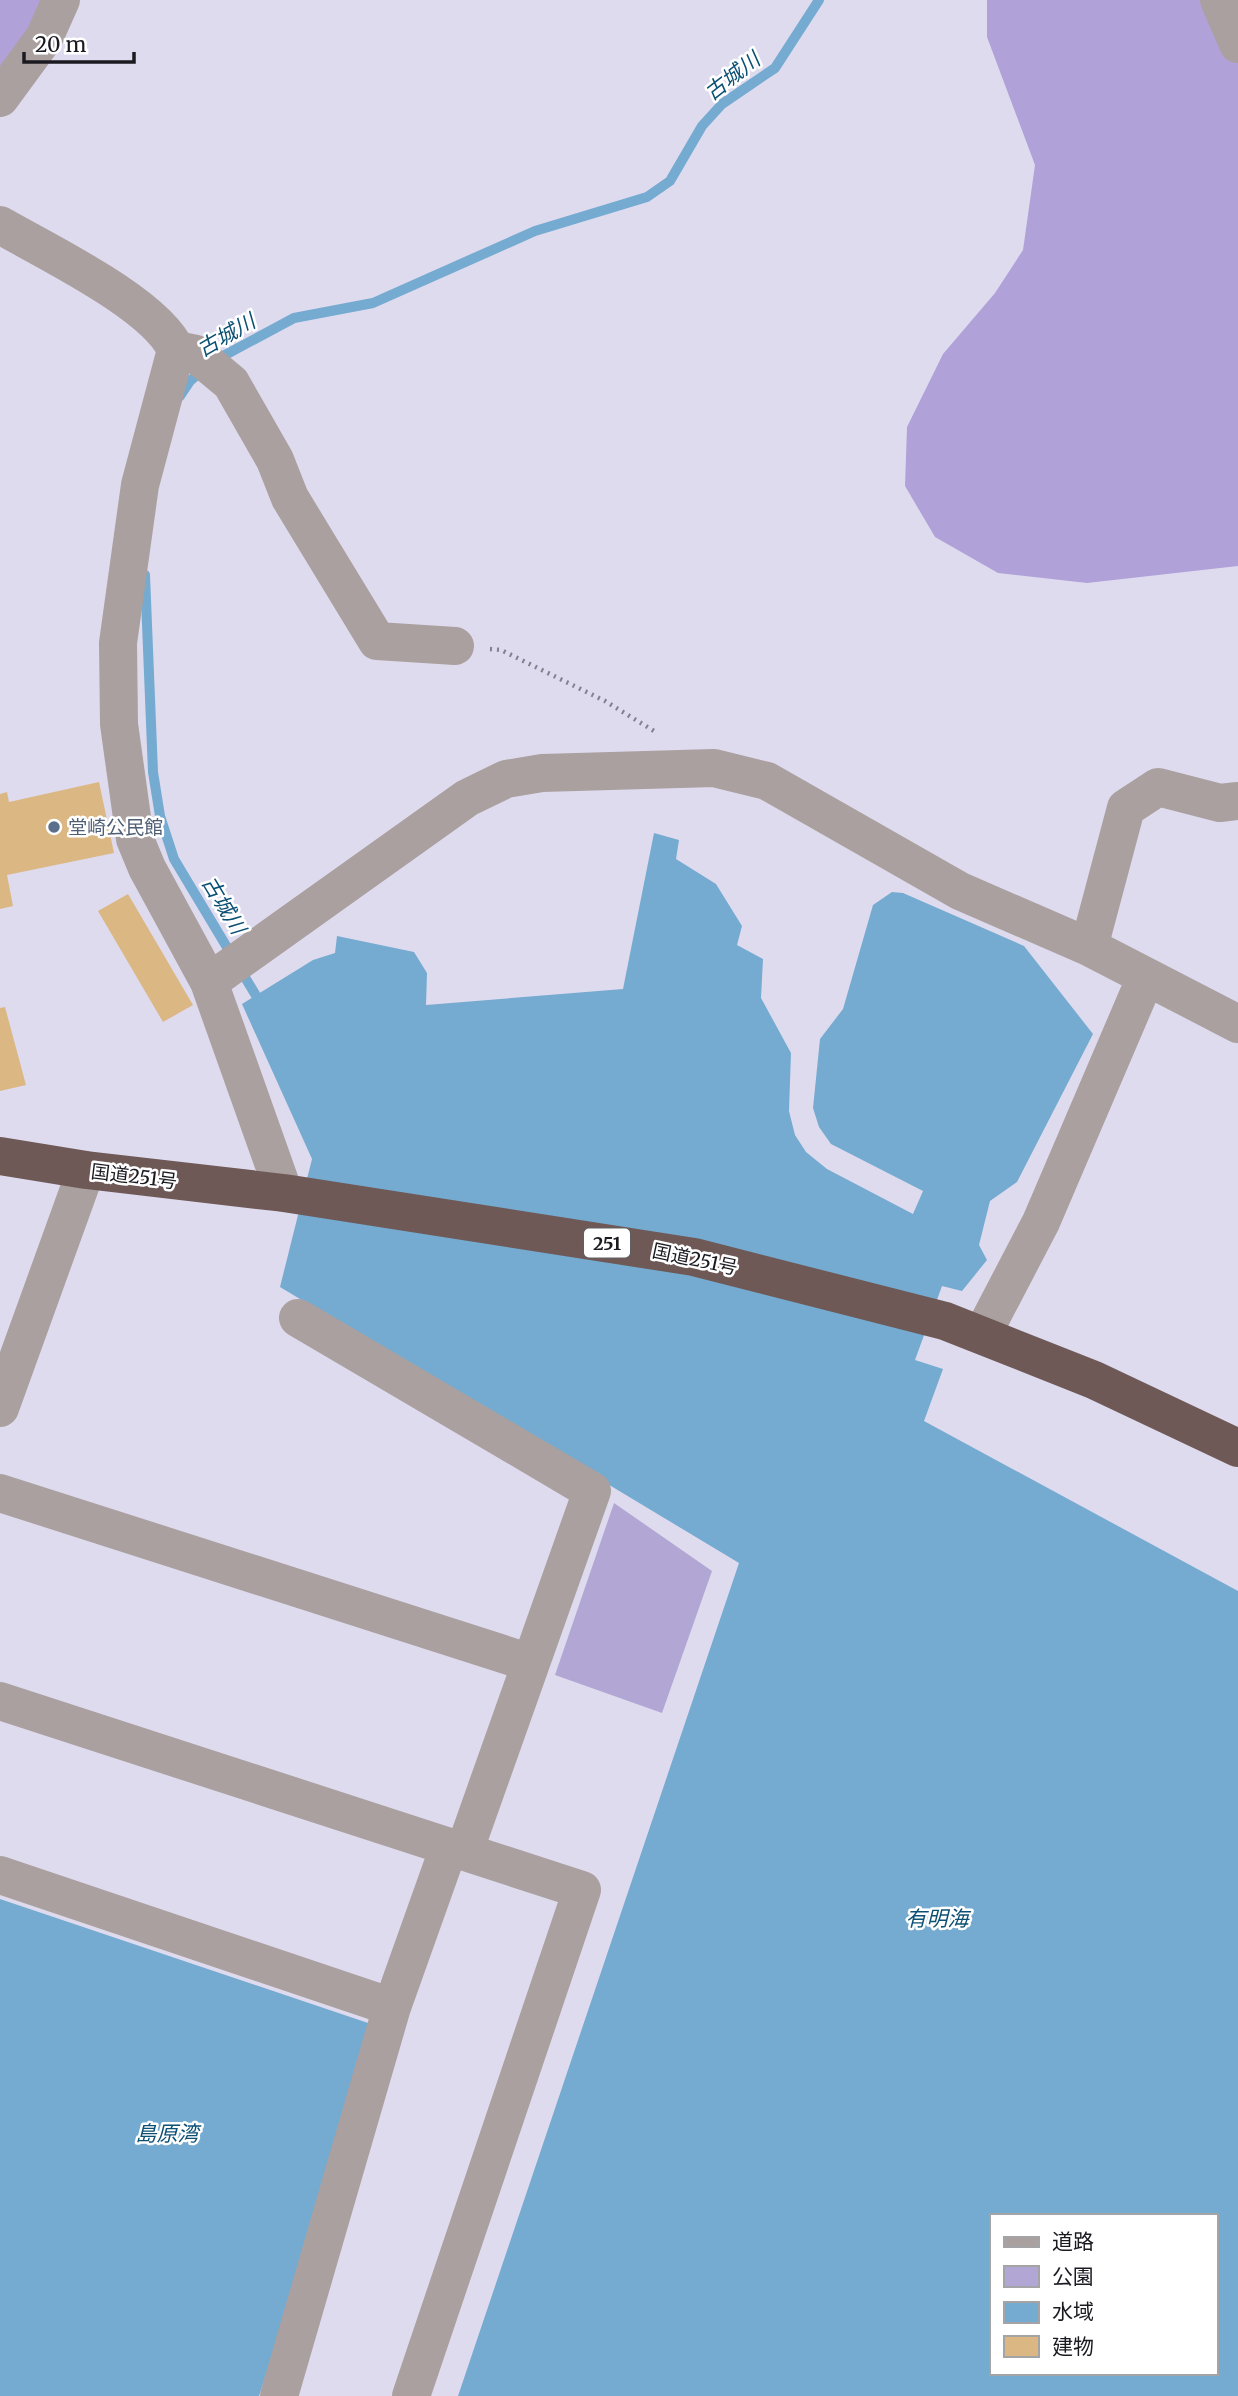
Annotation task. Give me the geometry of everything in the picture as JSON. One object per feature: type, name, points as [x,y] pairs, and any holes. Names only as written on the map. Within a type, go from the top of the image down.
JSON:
[{"type":"highway","name":"国道251号","points":[[0,1156],[86,1170],[345,1202],[694,1257],[945,1321],[1094,1380],[1238,1447]]},
{"type":"street","points":[[0,98],[44,38],[61,0]]},
{"type":"street","points":[[1219,0],[1238,44]]},
{"type":"street","points":[[0,225],[117,293],[197,359],[231,383],[275,460],[290,498],[377,641],[455,646]]},
{"type":"street","points":[[197,359],[139,485],[118,643],[120,724],[135,839],[147,868],[223,972],[290,1194]]},
{"type":"street","points":[[223,972],[467,798],[506,779],[542,773],[714,768],[767,781],[960,891],[1089,947],[1145,979],[1238,1024]]},
{"type":"street","points":[[1089,947],[1125,808],[1158,787],[1220,803],[1238,801]]},
{"type":"street","points":[[982,1335],[1041,1222],[1145,979]]},
{"type":"street","points":[[0,1408],[86,1170]]},
{"type":"street","points":[[279,2396],[392,2007],[531,1663],[592,1491],[298,1318]]},
{"type":"street","points":[[0,1493],[531,1663]]},
{"type":"street","points":[[0,1700],[582,1890],[411,2396]]},
{"type":"street","points":[[0,1875],[392,2007]]},
{"type":"path","points":[[455,646],[501,650],[604,701],[659,734]]},
{"type":"green space","points":[[614,1503],[712,1571],[662,1713],[555,1675]]},
{"type":"shaded area","points":[[0,0],[45,0],[0,75]]},
{"type":"shaded area","points":[[987,0],[1238,0],[1238,566],[1087,583],[998,573],[935,537],[905,486],[907,427],[943,354],[995,293],[1023,250],[1035,165],[987,37]]},
{"type":"water","name":"有明海","points":[[654,833],[679,840],[676,859],[716,884],[742,926],[737,945],[763,959],[761,998],[791,1053],[789,1111],[795,1135],[806,1152],[827,1169],[913,1214],[923,1191],[831,1144],[819,1127],[813,1108],[820,1039],[843,1009],[873,905],[892,892],[903,893],[1024,946],[1093,1034],[1017,1182],[990,1201],[979,1245],[987,1260],[962,1291],[942,1286],[915,1360],[943,1369],[924,1421],[1238,1591],[1238,2396],[458,2396],[739,1563],[280,1287],[312,1159],[242,1004],[313,960],[335,953],[337,936],[414,952],[427,973],[426,1005],[623,989]]},
{"type":"water","name":"島原湾","points":[[0,1899],[374,2025],[316,2223],[259,2396],[0,2396]]},
{"type":"building","name":"堂崎公民館","points":[[99,782],[114,853],[7,875],[13,906],[0,909],[0,794],[7,792],[9,802]]},
{"type":"building","points":[[128,894],[193,1005],[163,1022],[98,911]]},
{"type":"building","points":[[5,1007],[26,1085],[0,1091],[0,1008]]},
{"type":"waterway","name":"古城川","points":[[180,396],[190,381],[212,362],[294,318],[373,303],[535,231],[647,197],[670,181],[702,126],[722,104],[775,68],[819,0]]},
{"type":"waterway","name":"古城川","points":[[145,575],[153,772],[160,816],[174,859],[258,999]]},
{"type":"place","name":"堂崎公民館","points":[[54,827]]}]
